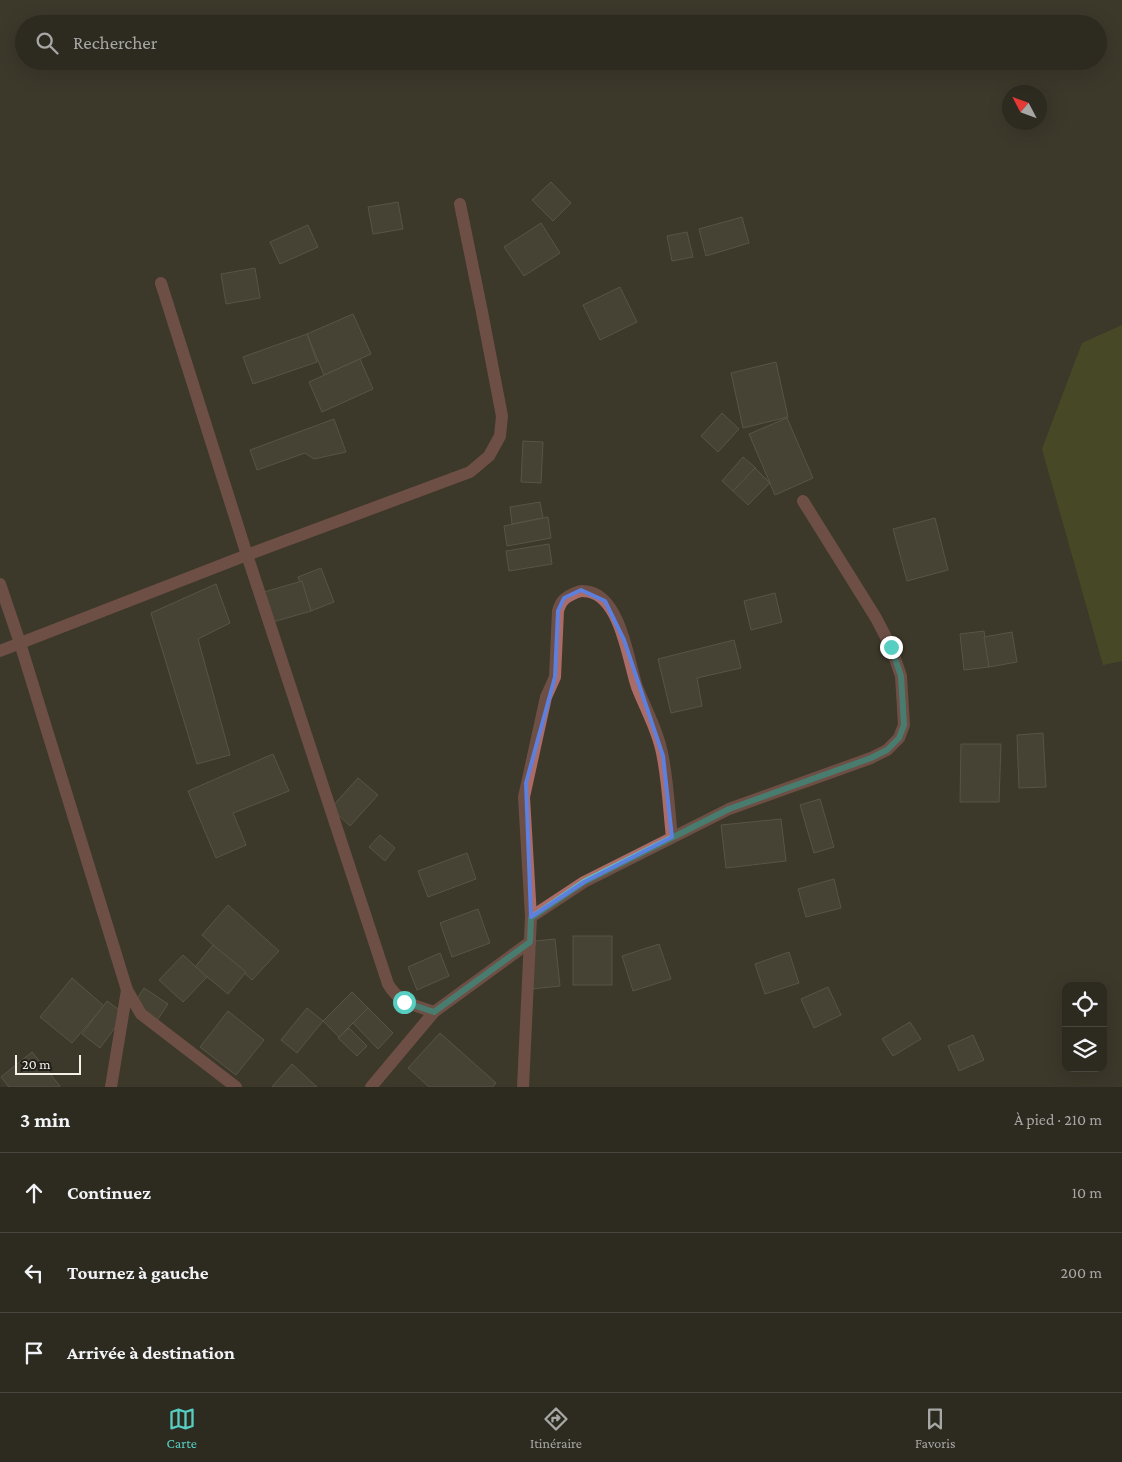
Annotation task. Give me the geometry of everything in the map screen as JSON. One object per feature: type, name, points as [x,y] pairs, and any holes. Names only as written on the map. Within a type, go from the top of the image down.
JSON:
[{"type":"street","points":[[0,651],[247,555],[470,472],[489,456],[500,436],[502,416],[460,204]]},
{"type":"street","points":[[162,283],[247,555],[388,984],[394,994],[404,1002],[434,1012]]},
{"type":"street","points":[[531,918],[584,882],[729,809],[871,758],[887,750],[899,738],[904,725],[901,676],[891,647],[876,618],[803,501]]},
{"type":"street","points":[[0,584],[127,990],[140,1014],[236,1087]]},
{"type":"street","points":[[523,1087],[531,918],[524,797],[546,697],[555,677],[558,610],[564,598],[581,590],[596,594],[605,601],[613,612],[624,640],[637,685],[663,756],[672,837]]},
{"type":"street","points":[[371,1087],[434,1012],[530,942]]},
{"type":"street","points":[[111,1087],[127,990]]},
{"type":"highlighted area","points":[[581,590],[605,601],[624,640],[663,756],[672,837],[584,882],[531,917],[526,783],[555,677],[558,611],[564,598]]},
{"type":"green space","points":[[1122,325],[1122,661],[1103,665],[1042,449],[1082,343]]},
{"type":"building","points":[[551,182],[571,203],[553,221],[532,200]]},
{"type":"building","points":[[398,202],[403,229],[373,234],[368,207]]},
{"type":"building","points":[[742,217],[749,243],[706,256],[699,229]]},
{"type":"building","points":[[541,223],[560,253],[524,276],[504,247]]},
{"type":"building","points":[[308,225],[318,247],[280,264],[270,242]]},
{"type":"building","points":[[687,232],[693,257],[672,261],[667,236]]},
{"type":"building","points":[[255,268],[260,298],[226,304],[221,274]]},
{"type":"building","points":[[620,287],[637,322],[600,340],[583,305]]},
{"type":"building","points":[[353,314],[371,354],[324,375],[307,334]]},
{"type":"building","points":[[307,334],[317,362],[253,384],[243,357]]},
{"type":"building","points":[[360,359],[373,389],[322,412],[309,382]]},
{"type":"building","points":[[776,362],[788,417],[743,428],[731,373]]},
{"type":"building","points":[[722,413],[739,429],[718,452],[701,436]]},
{"type":"building","points":[[787,418],[813,478],[775,495],[749,434]]},
{"type":"building","points":[[334,419],[346,452],[314,459],[305,453],[257,470],[250,450]]},
{"type":"building","points":[[523,441],[543,442],[541,483],[521,482]]},
{"type":"building","points":[[743,457],[756,468],[734,492],[722,481]]},
{"type":"building","points":[[755,468],[770,483],[748,505],[733,491]]},
{"type":"building","points":[[540,502],[543,518],[512,524],[510,507]]},
{"type":"building","points":[[548,517],[551,538],[507,546],[504,526]]},
{"type":"building","points":[[935,518],[948,570],[907,581],[893,529]]},
{"type":"building","points":[[549,544],[552,564],[509,571],[506,551]]},
{"type":"building","points":[[321,568],[334,602],[311,611],[298,577]]},
{"type":"building","points":[[302,581],[311,611],[266,624],[257,594]]},
{"type":"building","points":[[216,584],[230,623],[198,639],[230,755],[197,764],[151,613]]},
{"type":"building","points":[[775,593],[782,622],[751,630],[744,601]]},
{"type":"building","points":[[984,631],[989,667],[964,670],[960,634]]},
{"type":"building","points":[[1012,632],[1017,662],[989,667],[984,637]]},
{"type":"building","points":[[734,640],[741,668],[697,678],[702,706],[671,713],[658,659]]},
{"type":"building","points":[[1043,733],[1046,787],[1019,788],[1017,735]]},
{"type":"building","points":[[961,744],[1001,744],[999,802],[960,802]]},
{"type":"building","points":[[273,754],[289,791],[233,813],[246,845],[216,858],[188,791]]},
{"type":"building","points":[[358,778],[378,795],[350,826],[331,808]]},
{"type":"building","points":[[820,799],[834,847],[814,853],[800,805]]},
{"type":"building","points":[[781,819],[786,861],[726,868],[721,825]]},
{"type":"building","points":[[380,835],[395,848],[385,861],[369,847]]},
{"type":"building","points":[[467,853],[476,879],[428,897],[418,871]]},
{"type":"building","points":[[834,879],[841,908],[806,917],[798,889]]},
{"type":"building","points":[[228,905],[279,951],[252,980],[202,935]]},
{"type":"building","points":[[478,909],[490,943],[452,957],[440,923]]},
{"type":"building","points":[[573,936],[612,936],[612,985],[573,985]]},
{"type":"building","points":[[555,939],[560,986],[531,989],[526,942]]},
{"type":"building","points":[[659,944],[671,979],[633,991],[622,956]]},
{"type":"building","points":[[213,945],[246,972],[228,994],[195,967]]},
{"type":"building","points":[[789,952],[799,983],[765,994],[755,964]]},
{"type":"building","points":[[440,953],[449,976],[417,990],[408,967]]},
{"type":"building","points":[[183,955],[207,977],[183,1002],[159,980]]},
{"type":"building","points":[[72,978],[104,1006],[72,1043],[40,1017]]},
{"type":"building","points":[[828,987],[841,1015],[814,1028],[801,999]]},
{"type":"building","points":[[144,988],[168,1004],[156,1022],[132,1006]]},
{"type":"building","points":[[352,992],[368,1008],[339,1037],[323,1021]]},
{"type":"building","points":[[107,1001],[125,1014],[100,1048],[82,1034]]},
{"type":"building","points":[[307,1008],[323,1021],[297,1053],[281,1040]]},
{"type":"building","points":[[368,1008],[393,1033],[378,1049],[353,1023]]},
{"type":"building","points":[[228,1011],[264,1040],[236,1075],[200,1047]]},
{"type":"building","points":[[910,1022],[921,1039],[893,1056],[882,1039]]},
{"type":"building","points":[[349,1028],[367,1046],[357,1056],[338,1038]]},
{"type":"building","points":[[440,1033],[496,1083],[493,1087],[429,1087],[408,1068]]},
{"type":"building","points":[[973,1035],[984,1060],[959,1071],[948,1046]]},
{"type":"building","points":[[32,1052],[59,1087],[9,1087],[1,1077]]},
{"type":"building","points":[[292,1064],[317,1087],[272,1087]]},
{"type":"route","points":[[404,1002],[434,1012],[530,942],[531,918],[584,882],[729,809],[871,758],[887,750],[899,738],[904,725],[901,676],[891,647]]}]
